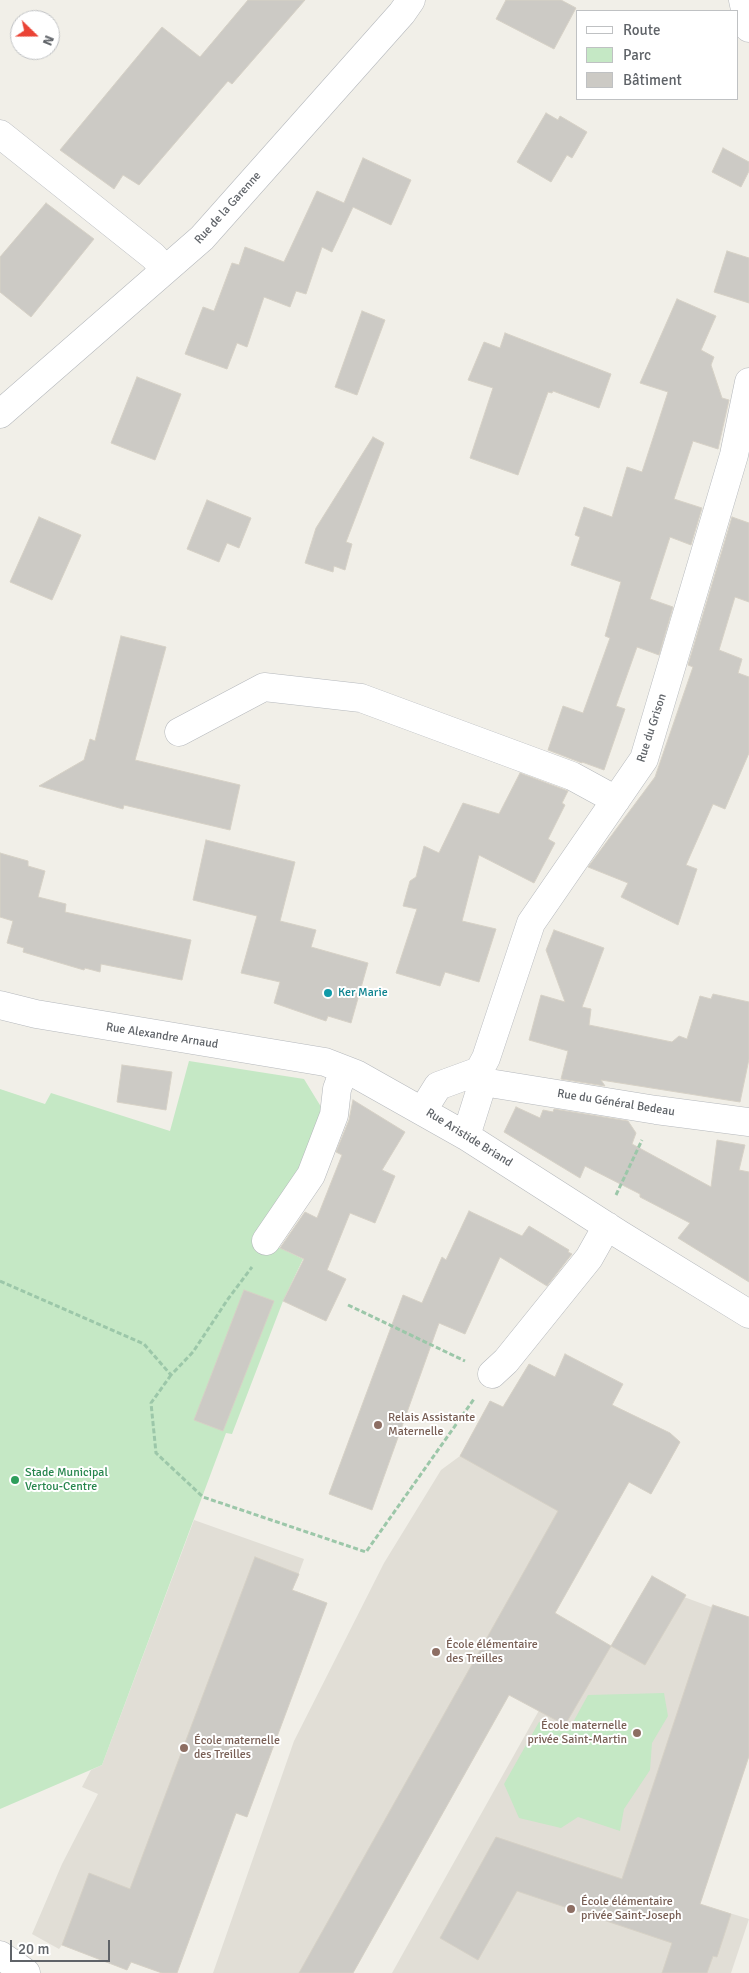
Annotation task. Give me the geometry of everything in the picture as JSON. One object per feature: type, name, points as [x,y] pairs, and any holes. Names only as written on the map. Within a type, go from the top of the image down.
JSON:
[{"type":"street","name":"Rue de la Garenne","points":[[0,414],[202,238],[402,13],[411,0]]},
{"type":"street","points":[[743,0],[749,28]]},
{"type":"street","points":[[0,134],[153,256],[165,269]]},
{"type":"street","name":"Rue du Grison","points":[[466,1136],[486,1058],[531,923],[644,759],[734,455],[749,382]]},
{"type":"street","points":[[179,732],[264,687],[361,698],[572,776],[616,800]]},
{"type":"street","name":"Rue Alexandre Arnaud","points":[[0,1005],[36,1014],[335,1066]]},
{"type":"street","points":[[266,1241],[311,1175],[334,1115],[337,1089],[335,1066]]},
{"type":"street","name":"Rue Aristide Briand","points":[[335,1066],[374,1082],[423,1110],[749,1314]]},
{"type":"street","points":[[423,1110],[438,1086],[481,1077]]},
{"type":"street","name":"Rue du Général Bedeau","points":[[481,1077],[656,1110],[749,1122]]},
{"type":"street","points":[[492,1374],[506,1361],[589,1258],[607,1226]]},
{"type":"street","points":[[0,1955],[26,1973]]},
{"type":"path","points":[[615,1197],[644,1135]]},
{"type":"path","points":[[266,1241],[257,1262],[228,1300],[193,1352],[171,1376],[151,1403],[156,1453],[202,1497],[366,1552],[492,1374],[348,1305]]},
{"type":"path","points":[[0,1281],[144,1344],[171,1376]]},
{"type":"shaded area","name":"École élémentaire des Treilles","points":[[529,1364],[670,1433],[680,1442],[651,1494],[618,1476],[452,1796],[353,1973],[213,1973],[294,1741],[384,1563],[441,1470],[460,1456],[490,1401],[503,1407]]},
{"type":"shaded area","name":"École maternelle des Treilles","points":[[194,1520],[304,1559],[292,1592],[296,1591],[327,1603],[247,1817],[213,1805],[177,1973],[162,1973],[131,1962],[127,1970],[62,1945],[59,1949],[32,1934],[62,1864],[98,1794],[82,1787],[91,1770],[102,1765]]},
{"type":"shaded area","name":"École maternelle privée Saint-Martin","points":[[652,1576],[685,1595],[684,1597],[711,1607],[712,1605],[749,1617],[749,1756],[700,1904],[749,1919],[731,1973],[392,1973],[584,1630],[611,1646]]},
{"type":"green space","points":[[189,1061],[304,1079],[326,1115],[274,1245],[303,1259],[283,1301],[232,1434],[226,1433],[102,1765],[0,1809],[0,1089],[45,1104],[51,1093],[170,1131]]},
{"type":"green space","points":[[664,1693],[668,1716],[652,1743],[650,1770],[624,1809],[620,1831],[578,1817],[561,1828],[519,1818],[504,1784],[539,1722],[561,1731],[571,1726],[588,1695]]},
{"type":"building","points":[[248,0],[305,0],[232,84],[228,81],[139,185],[123,175],[114,189],[60,150],[162,27],[200,57]]},
{"type":"building","points":[[506,0],[561,0],[576,8],[554,49],[496,19]]},
{"type":"building","points":[[546,113],[558,120],[560,116],[587,132],[572,158],[567,155],[551,182],[517,162]]},
{"type":"building","points":[[723,148],[749,162],[749,171],[741,187],[712,172]]},
{"type":"building","points":[[363,158],[411,180],[391,225],[353,207],[332,252],[322,247],[306,294],[296,291],[290,307],[264,297],[247,347],[237,343],[227,369],[185,354],[203,307],[214,311],[232,263],[239,265],[245,247],[284,262],[317,191],[344,203]]},
{"type":"building","points":[[46,203],[94,239],[31,317],[0,292],[0,257]]},
{"type":"building","points":[[727,251],[749,258],[749,303],[714,292]]},
{"type":"building","points":[[677,299],[716,316],[701,350],[714,357],[711,365],[722,398],[729,400],[718,449],[693,441],[674,499],[702,508],[691,545],[670,537],[650,599],[673,607],[659,655],[637,647],[616,706],[625,709],[604,770],[548,750],[563,706],[583,713],[610,638],[605,636],[621,582],[571,565],[580,537],[575,535],[584,507],[612,517],[627,467],[642,472],[668,392],[640,383]]},
{"type":"building","points":[[362,311],[385,320],[357,395],[335,387]]},
{"type":"building","points":[[505,333],[611,374],[599,408],[553,391],[552,393],[548,392],[518,475],[470,458],[493,388],[468,380],[484,342],[500,348]]},
{"type":"building","points":[[137,377],[181,394],[155,460],[111,443]]},
{"type":"building","points":[[373,437],[384,443],[346,542],[352,544],[345,570],[334,566],[333,572],[305,563],[316,528]]},
{"type":"building","points":[[207,500],[251,518],[239,548],[227,543],[219,562],[187,549]]},
{"type":"building","points":[[39,517],[81,535],[52,600],[10,582]]},
{"type":"building","points":[[732,517],[749,523],[749,602],[735,597],[719,650],[742,659],[738,673],[749,677],[749,753],[725,809],[713,804],[686,865],[697,869],[678,925],[621,897],[628,883],[588,867],[655,777],[693,667],[688,665]]},
{"type":"building","points":[[121,636],[166,647],[135,760],[240,785],[230,830],[124,805],[123,809],[39,786],[84,760],[90,739],[95,741]]},
{"type":"building","points":[[520,773],[568,791],[562,803],[565,805],[548,839],[555,843],[534,883],[479,855],[462,921],[496,929],[479,982],[445,972],[440,986],[396,973],[417,909],[403,906],[410,881],[416,877],[424,846],[439,853],[463,803],[499,814]]},
{"type":"building","points":[[206,840],[295,862],[280,921],[316,930],[311,947],[368,963],[351,1023],[328,1016],[326,1021],[274,1003],[280,982],[241,973],[257,916],[193,900]]},
{"type":"building","points":[[0,853],[28,861],[28,866],[45,871],[38,897],[66,904],[65,912],[191,940],[182,980],[101,964],[100,972],[85,968],[84,970],[23,952],[24,948],[7,943],[13,921],[0,917]]},
{"type":"building","points":[[554,930],[604,948],[582,1007],[591,1009],[589,1025],[672,1042],[679,1036],[687,1039],[700,996],[711,999],[713,994],[749,1002],[749,1059],[740,1102],[601,1080],[605,1086],[561,1079],[568,1051],[529,1040],[541,995],[565,1002],[546,950]]},
{"type":"building","points":[[122,1065],[172,1072],[166,1110],[117,1102]]},
{"type":"building","points":[[353,1100],[405,1132],[382,1170],[395,1176],[375,1223],[350,1213],[327,1270],[346,1279],[326,1321],[283,1301],[304,1259],[280,1248],[305,1212],[317,1218],[342,1155],[336,1152],[349,1120]]},
{"type":"building","points":[[516,1107],[540,1118],[543,1110],[553,1112],[554,1109],[628,1121],[636,1133],[632,1144],[711,1187],[717,1140],[745,1145],[739,1170],[749,1172],[749,1282],[678,1238],[690,1223],[640,1197],[640,1194],[585,1166],[580,1178],[504,1132]]},
{"type":"building","points":[[469,1211],[522,1236],[529,1226],[569,1250],[568,1252],[572,1254],[547,1286],[500,1257],[465,1334],[439,1323],[372,1510],[329,1494],[403,1295],[422,1303],[442,1257],[446,1260]]},
{"type":"building","points":[[244,1290],[274,1301],[223,1431],[194,1420]]},
{"type":"building","points":[[565,1354],[623,1384],[612,1405],[670,1433],[680,1442],[651,1494],[629,1482],[555,1613],[611,1646],[565,1725],[509,1695],[353,1973],[299,1973],[558,1511],[460,1456],[490,1401],[503,1407],[529,1364],[555,1377]]},
{"type":"building","points":[[255,1557],[299,1574],[292,1590],[327,1603],[247,1817],[236,1813],[177,1973],[162,1973],[131,1962],[127,1970],[62,1945],[89,1873],[130,1889]]},
{"type":"building","points":[[652,1576],[686,1595],[645,1665],[611,1646]]},
{"type":"building","points":[[713,1605],[749,1617],[749,1756],[700,1904],[731,1914],[717,1957],[713,1956],[707,1973],[662,1973],[672,1943],[517,1891],[478,1960],[440,1938],[496,1837],[622,1879]]},
{"type":"place","name":"Ker Marie","points":[[328,993]]},
{"type":"place","name":"Relais Assistante Maternelle","points":[[378,1425]]},
{"type":"place","name":"Stade Municipal Vertou-Centre","points":[[15,1480]]},
{"type":"place","name":"École élémentaire des Treilles","points":[[436,1652]]},
{"type":"place","name":"École maternelle privée Saint-Martin","points":[[637,1733]]},
{"type":"place","name":"École maternelle des Treilles","points":[[184,1748]]},
{"type":"place","name":"École élémentaire privée Saint-Joseph","points":[[571,1909]]}]
